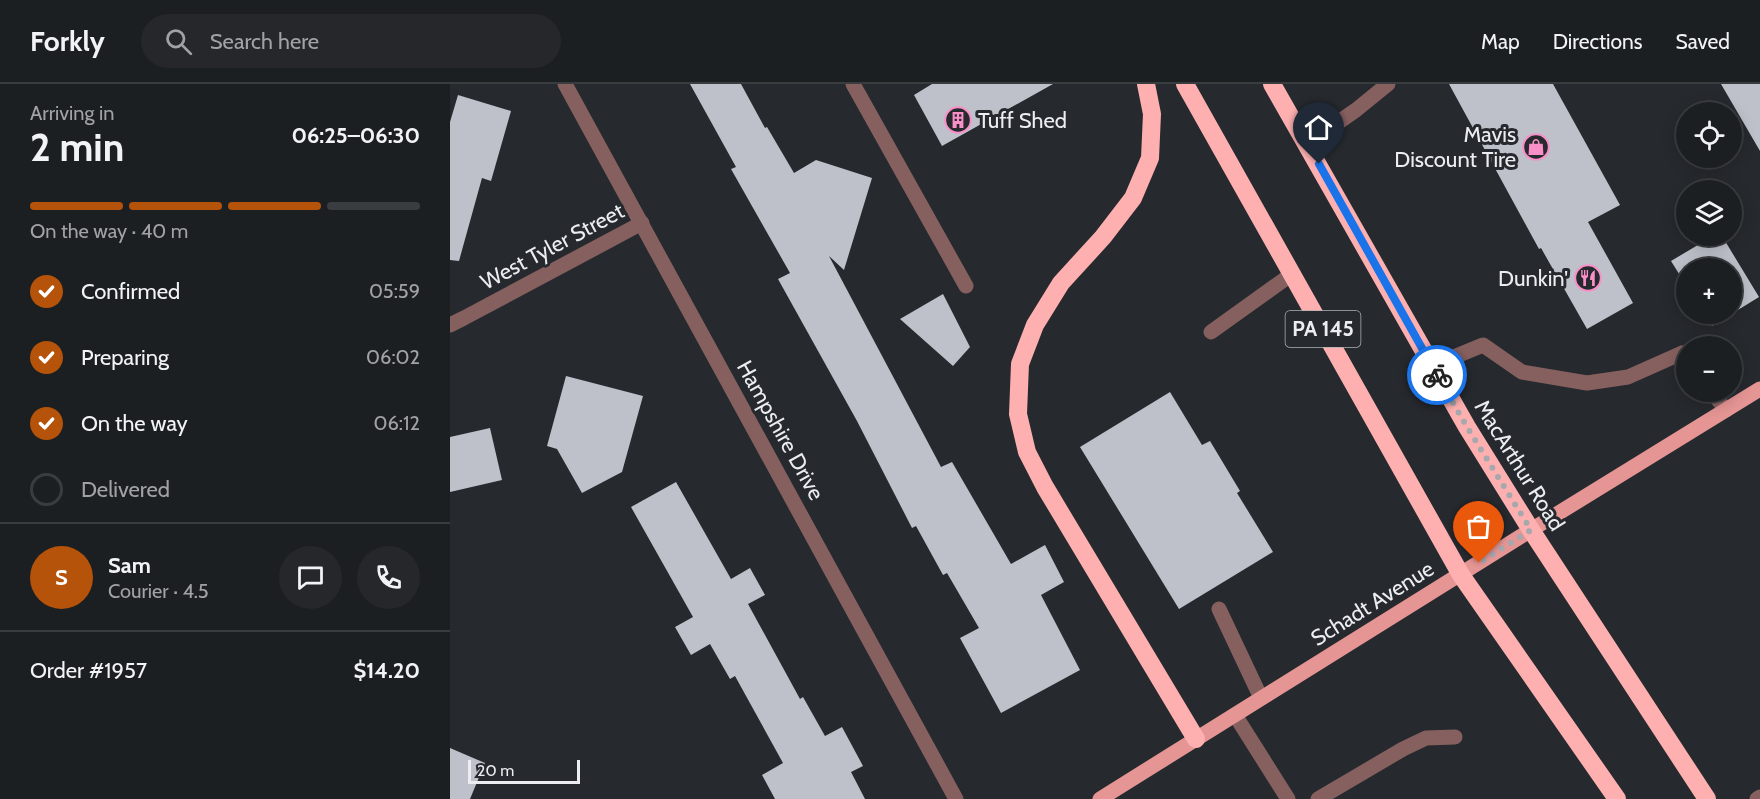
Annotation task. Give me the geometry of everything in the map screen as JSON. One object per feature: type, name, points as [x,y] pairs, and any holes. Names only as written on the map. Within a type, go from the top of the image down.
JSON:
[{"type":"highway","points":[[1146,84],[1152,114],[1150,158],[1133,198],[1103,237],[1061,283],[1035,325],[1020,364],[1018,414],[1027,452],[1045,487],[1196,739]]},
{"type":"highway","name":"PA 145","points":[[1185,84],[1461,575],[1617,799]]},
{"type":"highway","name":"MacArthur Road","points":[[1272,84],[1467,427],[1531,530],[1707,799]]},
{"type":"main road","name":"Schadt Avenue","points":[[1100,799],[1760,389]]},
{"type":"street","name":"Hampshire Drive","points":[[565,84],[956,799]]},
{"type":"street","points":[[853,84],[966,286]]},
{"type":"street","points":[[1307,144],[1356,111],[1388,84]]},
{"type":"street","name":"West Tyler Street","points":[[450,325],[642,223]]},
{"type":"street","points":[[1211,332],[1292,274]]},
{"type":"street","points":[[1432,366],[1483,345],[1522,372],[1587,383],[1628,377],[1676,356]]},
{"type":"street","points":[[1720,402],[1726,410]]},
{"type":"street","points":[[1219,609],[1261,698]]},
{"type":"street","points":[[1235,715],[1288,799]]},
{"type":"street","points":[[1318,799],[1426,738],[1455,737]]},
{"type":"building","points":[[690,84],[741,84],[765,128],[767,127],[794,173],[816,160],[872,178],[844,270],[829,256],[941,467],[952,462],[1011,564],[1045,545],[1064,582],[1041,595],[1080,670],[1001,713],[960,638],[979,628],[947,573],[943,575],[916,526],[912,528],[857,421],[778,279],[790,273],[731,169],[736,167]]},
{"type":"building","name":"Tuff Shed","points":[[932,84],[1053,84],[942,146],[914,95]]},
{"type":"building","name":"Mavis Discount Tire","points":[[1449,84],[1553,84],[1620,205],[1588,222],[1633,303],[1587,329],[1541,248],[1539,249]]},
{"type":"building","points":[[1721,84],[1760,84],[1760,151],[1742,120],[1742,102],[1731,102]]},
{"type":"building","points":[[458,95],[511,111],[491,181],[482,178],[459,261],[450,260],[450,122]]},
{"type":"building","points":[[1696,246],[1728,246],[1735,258],[1676,258]]},
{"type":"building","points":[[1676,258],[1676,269],[1671,261]]},
{"type":"building","points":[[1742,269],[1759,297],[1742,307]]},
{"type":"building","points":[[943,294],[970,347],[953,366],[900,319]]},
{"type":"building","points":[[566,376],[643,396],[622,472],[582,493],[557,449],[547,446]]},
{"type":"building","points":[[1170,392],[1202,445],[1210,441],[1240,491],[1237,493],[1273,552],[1179,609],[1080,447]]},
{"type":"building","points":[[490,428],[502,480],[450,492],[450,437]]},
{"type":"building","points":[[676,482],[731,579],[750,568],[765,595],[748,604],[800,699],[803,697],[825,736],[842,727],[863,766],[851,772],[865,799],[775,799],[762,775],[783,763],[735,676],[730,679],[710,644],[691,655],[675,627],[693,617],[631,507]]},
{"type":"building","points":[[450,748],[485,763],[470,799],[450,799]]},
{"type":"way so far","points":[[1437,375],[1531,530],[1479,563]]},
{"type":"place","name":"Tuff Shed","points":[[958,120]]},
{"type":"place","name":"Mavis Discount Tire","points":[[1536,147]]},
{"type":"place","name":"Dunkin'","points":[[1588,278]]},
{"type":"route","points":[[1319,164],[1437,375]]}]
